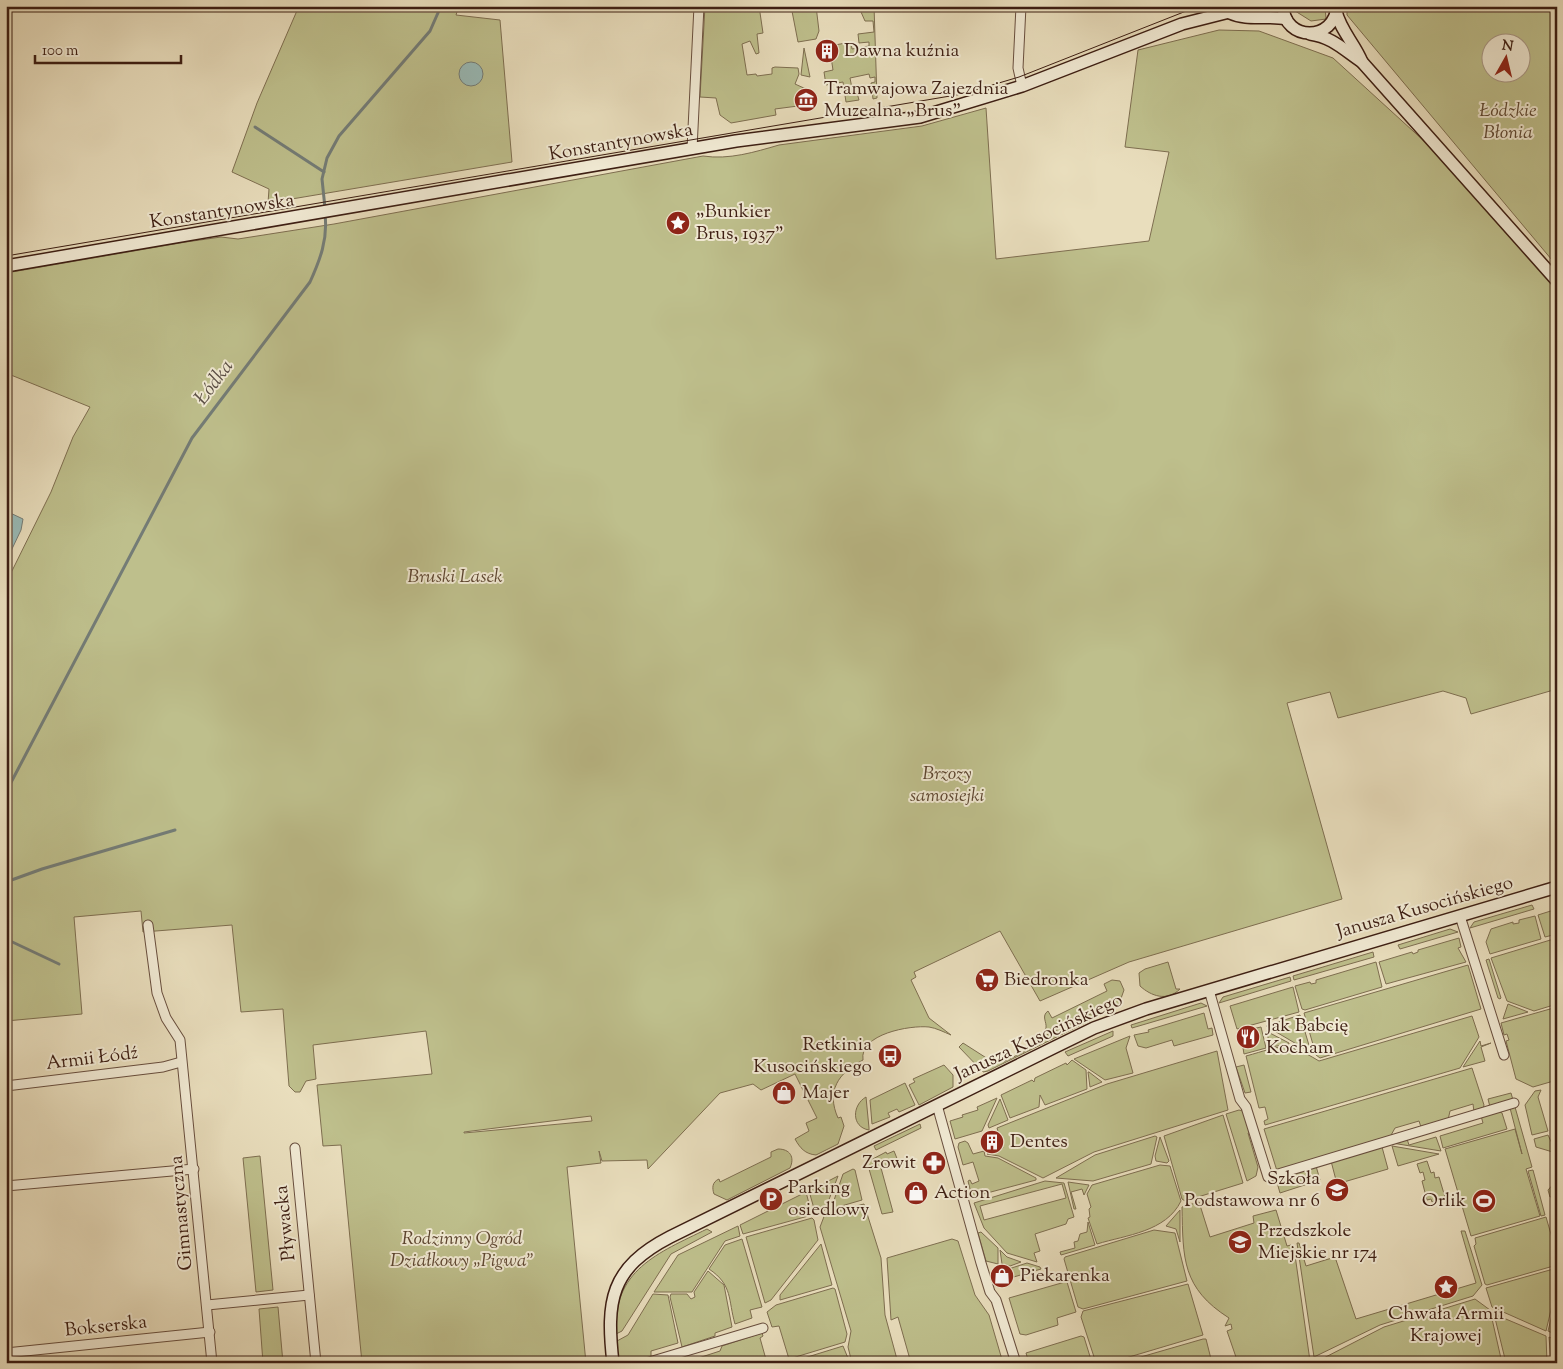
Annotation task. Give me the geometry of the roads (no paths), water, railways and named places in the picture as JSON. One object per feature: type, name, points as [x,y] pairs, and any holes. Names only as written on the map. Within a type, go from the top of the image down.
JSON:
[{"type":"street","points":[[692,149],[699,6]]},
{"type":"street","points":[[1021,6],[1018,68],[1022,86]]},
{"type":"street","name":"Konstantynowska","points":[[6,266],[303,217],[692,149],[920,117],[1022,86],[1194,20],[1230,13],[1239,8],[1253,6]]},
{"type":"street","points":[[1283,6],[1286,19],[1297,31],[1329,38],[1362,62],[1557,281]]},
{"type":"street","points":[[1310,34],[1326,29],[1332,23],[1337,8]]},
{"type":"street","points":[[1337,8],[1338,20],[1356,48],[1362,62]]},
{"type":"street","name":"Konstantynowska","points":[[1230,13],[1240,18],[1271,17],[1286,19]]},
{"type":"street","name":"Janusza Kusocińskiego","points":[[613,1363],[610,1311],[614,1296],[625,1273],[643,1253],[662,1241],[1094,1028],[1139,1011],[1557,887]]},
{"type":"street","points":[[1460,916],[1504,1055]]},
{"type":"street","name":"Gimnastyczna","points":[[148,925],[156,993],[166,1018],[179,1035],[181,1062],[184,1066],[212,1363]]},
{"type":"street","points":[[1209,990],[1240,1099],[1246,1107],[1268,1176],[1514,1103]]},
{"type":"street","name":"Armii Łódź","points":[[6,1086],[163,1067],[181,1062]]},
{"type":"street","points":[[937,1105],[975,1245],[990,1292],[999,1308],[1016,1363]]},
{"type":"street","name":"Pływacka","points":[[295,1148],[316,1363]]},
{"type":"street","points":[[6,1186],[194,1170]]},
{"type":"street","points":[[207,1305],[309,1295]]},
{"type":"street","points":[[646,1363],[763,1328]]},
{"type":"street","name":"Bokserska","points":[[6,1353],[210,1332]]},
{"type":"water","points":[[466,62],[476,62],[483,69],[483,79],[476,86],[466,86],[459,79],[459,69]]},
{"type":"water","points":[[6,511],[23,519],[21,530],[11,551],[6,551]]},
{"type":"waterway","name":"Łódka","points":[[325,208],[322,179],[327,158],[339,136],[430,31],[441,6]]},
{"type":"waterway","points":[[255,127],[324,172]]},
{"type":"waterway","name":"Łódka","points":[[6,792],[192,438],[310,282],[322,249],[326,224],[325,215]]},
{"type":"waterway","points":[[6,882],[42,869],[175,830]]},
{"type":"waterway","points":[[6,939],[59,964]]},
{"type":"tram line","points":[[6,256],[962,94],[1019,77],[1199,6]]},
{"type":"place","name":"Dawna kuźnia","points":[[827,51]]},
{"type":"place","name":"Tramwajowa Zajezdnia Muzealna „Brus”","points":[[806,100]]},
{"type":"place","name":"„Bunkier Brus, 1937”","points":[[678,223]]},
{"type":"place","name":"Biedronka","points":[[987,980]]},
{"type":"place","name":"Jak Babcię Kocham","points":[[1248,1037]]},
{"type":"place","name":"Retkinia Kusocińskiego","points":[[890,1056]]},
{"type":"place","name":"Majer","points":[[784,1093]]},
{"type":"place","name":"Dentes","points":[[992,1142]]},
{"type":"place","name":"Zrowit","points":[[934,1163]]},
{"type":"place","name":"Szkoła Podstawowa nr 6","points":[[1337,1190]]},
{"type":"place","name":"Action","points":[[916,1193]]},
{"type":"place","name":"Parking osiedlowy","points":[[771,1199]]},
{"type":"place","name":"Orlik","points":[[1484,1201]]},
{"type":"place","name":"Przedszkole Miejskie nr 174","points":[[1240,1242]]},
{"type":"place","name":"Piekarenka","points":[[1002,1276]]},
{"type":"place","name":"Chwała Armii Krajowej","points":[[1446,1287]]},
{"type":"park label","name":"Łódzkie Błonia","points":[[1508,122]]},
{"type":"park label","name":"Bruski Lasek","points":[[455,577]]},
{"type":"park label","name":"Brzozy samosiejki","points":[[947,785]]},
{"type":"park label","name":"Rodzinny Ogród Działkowy „Pigwa”","points":[[462,1250]]}]
